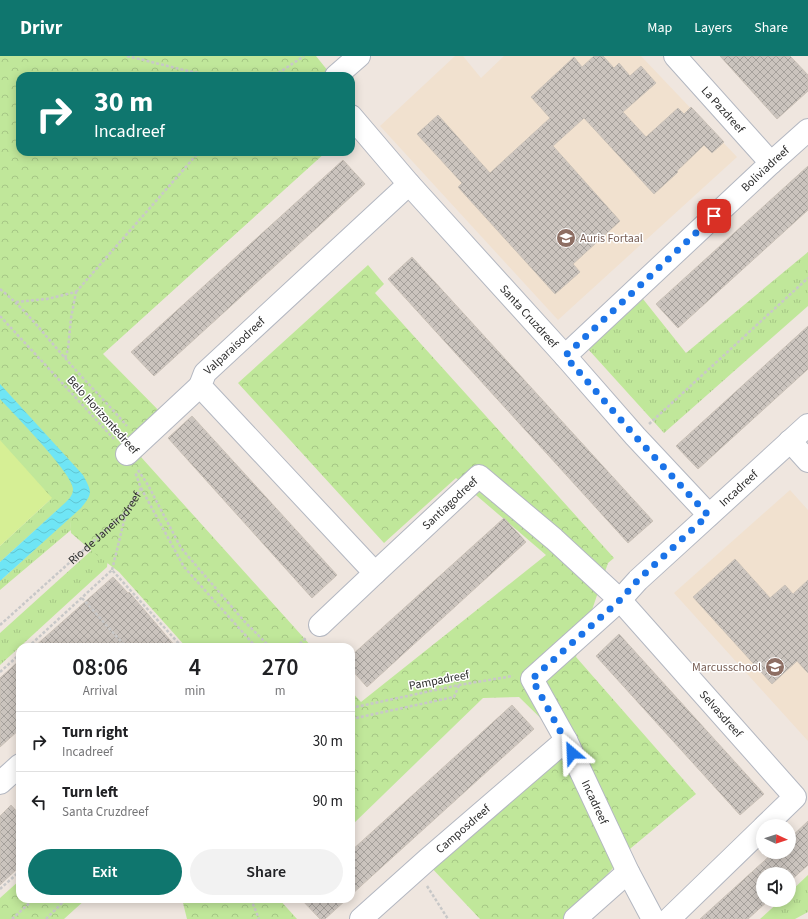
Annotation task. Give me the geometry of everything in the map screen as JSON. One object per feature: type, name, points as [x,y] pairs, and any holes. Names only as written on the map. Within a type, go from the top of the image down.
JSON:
[{"type":"street","points":[[341,72],[359,56]]},
{"type":"street","name":"La Pazdreef","points":[[675,56],[771,163]]},
{"type":"street","name":"Santa Cruzdreef","points":[[355,121],[409,184],[565,356],[635,436],[708,515]]},
{"type":"street","name":"Boliviadreef","points":[[565,356],[808,130]]},
{"type":"street","name":"Valparaisodreef","points":[[375,573],[200,386],[205,373],[409,184]]},
{"type":"street","points":[[134,448],[200,386]]},
{"type":"street","name":"Incadreef","points":[[653,919],[628,872],[566,740],[532,679],[620,600],[638,580],[708,515],[808,425]]},
{"type":"street","points":[[790,441],[808,461]]},
{"type":"street","name":"Santiagodreef","points":[[320,626],[479,476],[554,539],[620,600]]},
{"type":"street","name":"Selvasdreef","points":[[620,600],[796,797],[772,819]]},
{"type":"street","name":"Camposdreef","points":[[361,919],[566,740]]},
{"type":"street","points":[[0,783],[16,769]]},
{"type":"street","points":[[669,919],[756,835]]},
{"type":"street","points":[[575,919],[628,872]]},
{"type":"path","points":[[127,56],[193,72]]},
{"type":"path","points":[[280,72],[304,56]]},
{"type":"path","points":[[66,359],[76,292],[195,156]]},
{"type":"path","points":[[635,436],[808,278]]},
{"type":"path","points":[[0,289],[35,321],[134,448]]},
{"type":"path","points":[[15,302],[47,299],[76,292]]},
{"type":"path","name":"Belo Horizontedreef","points":[[0,316],[134,448],[148,485],[181,548],[244,621],[266,643]]},
{"type":"path","name":"Rio de Janeirodreef","points":[[0,625],[126,512],[142,488],[134,448]]},
{"type":"path","points":[[142,488],[184,567],[252,643]]},
{"type":"path","points":[[32,643],[112,570],[126,512]]},
{"type":"path","points":[[112,570],[178,643]]},
{"type":"path","points":[[82,598],[122,643]]},
{"type":"path","points":[[0,672],[16,658]]},
{"type":"path","name":"Pampadreef","points":[[355,707],[512,675],[532,679]]},
{"type":"path","points":[[355,718],[454,697],[459,685]]},
{"type":"path","points":[[416,870],[448,919]]},
{"type":"path","points":[[0,889],[16,875]]},
{"type":"path","points":[[12,919],[30,903]]},
{"type":"path","points":[[46,919],[62,903]]},
{"type":"path","points":[[253,903],[259,919]]},
{"type":"shaded area","name":"Auris Fortaal","points":[[455,56],[463,56],[481,78],[504,56],[641,56],[737,157],[558,320],[380,126]]},
{"type":"shaded area","name":"Marcusschool","points":[[790,490],[808,510],[808,741],[674,593]]},
{"type":"green space","points":[[0,56],[316,56],[329,72],[16,72],[16,156],[322,156],[103,354],[171,423],[141,457],[308,643],[182,643],[119,572],[71,533],[70,521],[0,444]]},
{"type":"green space","points":[[808,252],[808,306],[664,433],[588,349],[643,299],[686,353]]},
{"type":"green space","points":[[368,265],[384,284],[375,293],[614,558],[608,563],[576,657],[696,794],[631,848],[567,919],[480,919],[427,863],[566,743],[519,697],[483,698],[355,822],[355,695],[361,702],[546,555],[456,478],[384,543],[238,383]]},
{"type":"green space","points":[[0,440],[52,498],[0,546]]},
{"type":"green space","points":[[52,498],[61,507],[0,562],[0,546]]},
{"type":"green space","points":[[70,517],[71,530],[0,590],[0,581]]},
{"type":"green space","points":[[110,540],[107,567],[24,643],[16,643],[16,650],[0,665],[0,633],[93,549]]},
{"type":"green space","points":[[808,875],[808,912],[795,919],[760,919],[773,907],[796,907],[796,886]]},
{"type":"green space","points":[[16,884],[16,903],[82,903],[64,919],[0,919],[0,898]]},
{"type":"green space","points":[[183,903],[283,903],[297,919],[187,919]]},
{"type":"water","points":[[0,384],[83,475],[90,492],[88,499],[81,508],[0,581],[0,562],[70,498],[73,489],[71,482],[54,458],[0,399]]},
{"type":"building","points":[[594,56],[603,56],[614,68],[619,63],[630,76],[641,66],[656,83],[623,112],[646,137],[678,108],[684,114],[691,107],[724,142],[712,153],[704,145],[654,194],[584,118],[553,146],[620,221],[573,264],[580,272],[555,294],[458,187],[462,183],[417,134],[438,115],[490,173],[550,118],[531,97],[574,57],[582,67]]},
{"type":"building","points":[[720,56],[790,56],[808,75],[808,91],[777,119]]},
{"type":"building","points":[[343,160],[365,184],[154,376],[131,352]]},
{"type":"building","points":[[808,166],[808,210],[678,328],[656,304]]},
{"type":"building","points":[[412,257],[653,521],[628,543],[388,279]]},
{"type":"building","points":[[808,326],[808,369],[698,469],[676,446]]},
{"type":"building","points":[[192,416],[337,575],[312,598],[168,438]]},
{"type":"building","points":[[504,518],[526,542],[367,687],[355,674],[355,652]]},
{"type":"building","points":[[735,559],[770,598],[785,585],[793,594],[808,580],[808,673],[797,661],[772,684],[693,597]]},
{"type":"building","points":[[113,577],[128,593],[129,592],[173,643],[39,643]]},
{"type":"building","points":[[619,634],[764,794],[740,815],[596,656]]},
{"type":"building","points":[[16,664],[16,733],[0,747],[0,678]]},
{"type":"building","points":[[512,705],[534,729],[355,891],[355,847]]},
{"type":"building","points":[[11,805],[16,811],[16,870],[0,885],[0,816]]},
{"type":"building","points":[[808,821],[808,865],[796,876],[796,867],[757,867],[766,859],[796,859],[796,832]]},
{"type":"building","points":[[756,868],[756,907],[761,907],[748,919],[700,919]]},
{"type":"building","points":[[305,903],[343,903],[325,919],[320,919]]},
{"type":"place","name":"Auris Fortaal","points":[[566,238]]},
{"type":"place","name":"Marcusschool","points":[[775,667]]},
{"type":"route","points":[[572,753],[532,679],[620,600],[638,580],[708,515],[635,436],[565,356],[714,216]]}]
